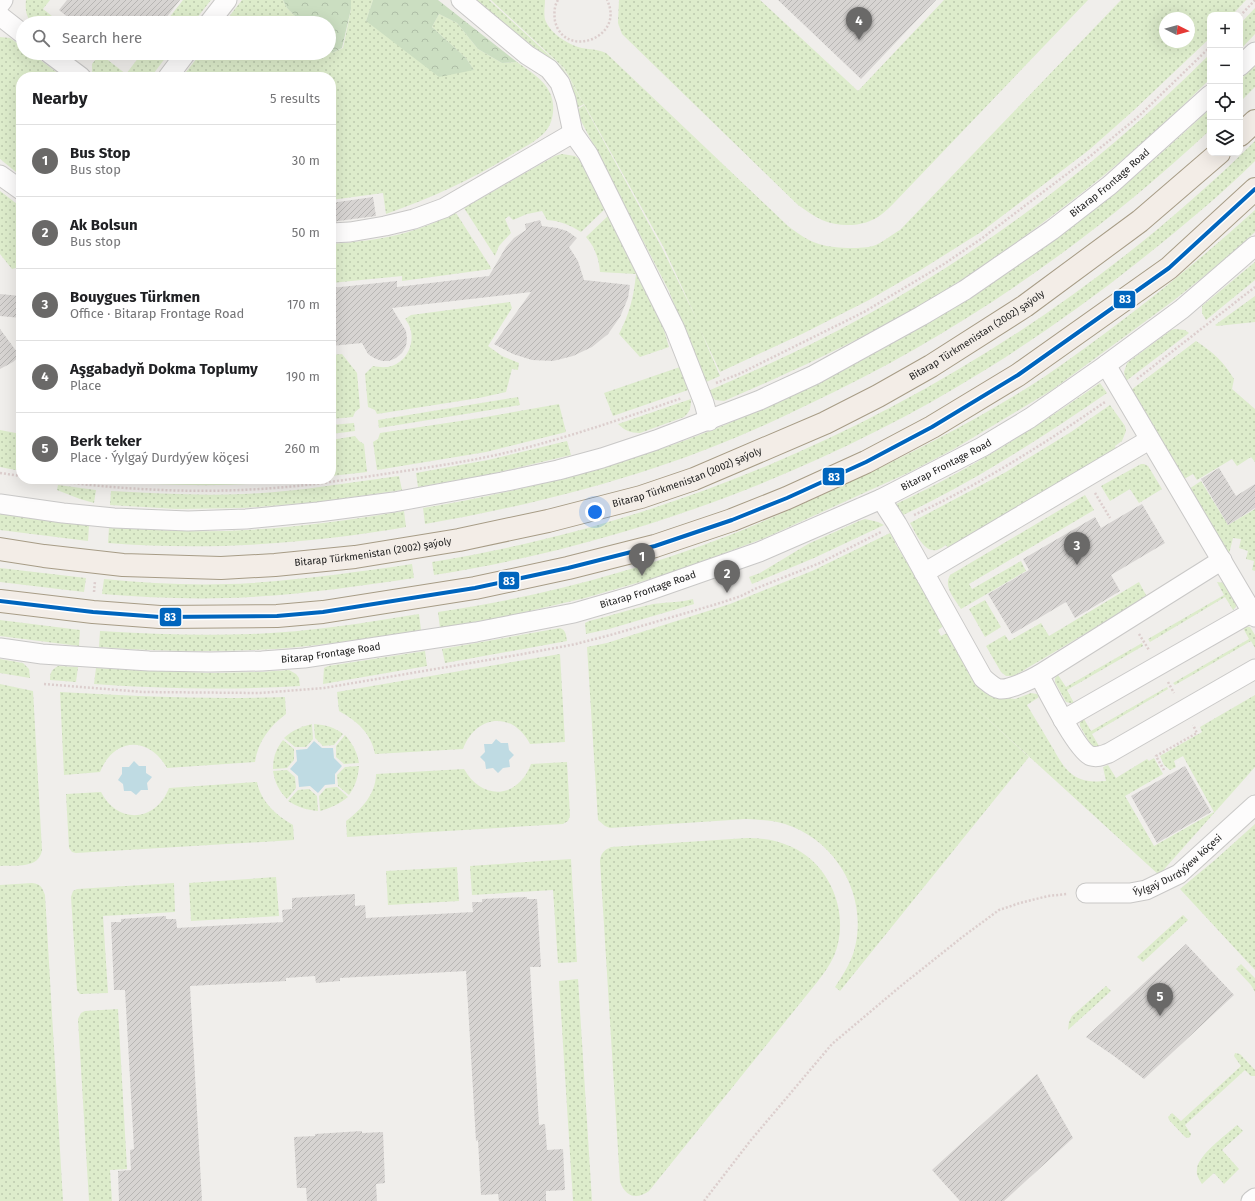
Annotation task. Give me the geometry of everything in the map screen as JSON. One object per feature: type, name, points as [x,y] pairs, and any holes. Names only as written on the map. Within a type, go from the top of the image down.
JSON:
[{"type":"main road","points":[[1243,132],[1255,121]]},
{"type":"main road","name":"Bitarap Türkmenistan (2002) şaýoly","points":[[0,549],[123,566],[221,568],[275,564],[355,557],[459,540],[548,521],[641,497],[694,479],[825,423],[878,396],[931,366],[1025,306],[1140,222],[1216,156]]},
{"type":"main road","points":[[0,601],[92,612],[160,617],[277,616],[323,612],[475,588],[574,567],[654,546],[732,520],[787,498],[866,462],[932,427],[1018,375],[1169,268],[1255,190]]},
{"type":"street","points":[[0,4],[3,0]]},
{"type":"street","points":[[214,16],[227,0]]},
{"type":"street","points":[[461,0],[527,55],[550,69],[560,83],[566,100],[573,133],[588,154],[675,329],[704,403],[709,421]]},
{"type":"street","points":[[0,16],[16,29]]},
{"type":"street","points":[[1243,63],[1255,52]]},
{"type":"street","points":[[58,60],[74,72]]},
{"type":"street","points":[[172,72],[181,60]]},
{"type":"street","name":"Bitarap Frontage Road","points":[[0,504],[63,513],[114,518],[188,521],[246,519],[318,512],[425,497],[558,470],[609,456],[709,421],[760,400],[814,375],[965,290],[1052,230],[1110,185],[1207,98]]},
{"type":"street","points":[[336,233],[385,226],[414,219],[444,208],[573,133]]},
{"type":"street","points":[[0,175],[16,186]]},
{"type":"street","name":"Bitarap Frontage Road","points":[[0,648],[42,654],[149,661],[262,661],[335,654],[476,632],[574,613],[636,595],[759,552],[881,499],[988,444],[1030,418],[1106,365],[1182,309],[1255,246]]},
{"type":"street","points":[[1063,720],[1254,614],[1106,365]]},
{"type":"street","points":[[924,573],[1150,440]]},
{"type":"street","points":[[881,499],[983,678],[993,686],[1000,689],[1029,681],[1039,676],[1222,560]]},
{"type":"street","points":[[1039,676],[1063,720],[1085,751],[1090,756],[1099,757],[1110,753],[1255,669]]},
{"type":"street","name":"Ýylgaý Durdyýew köçesi","points":[[1086,893],[1130,893],[1146,890],[1179,874],[1255,804]]},
{"type":"street","points":[[1251,1201],[1255,1198]]},
{"type":"path","points":[[558,0],[555,4],[554,15],[556,26],[563,35],[572,40],[583,42],[594,40],[603,33],[609,23],[610,12],[607,0]]},
{"type":"path","points":[[1243,13],[1255,0]]},
{"type":"path","points":[[0,472],[16,475]]},
{"type":"path","points":[[92,484],[102,485]]},
{"type":"path","points":[[1094,492],[1110,518]]},
{"type":"path","points":[[94,593],[95,579]]},
{"type":"path","points":[[1130,618],[1197,733],[1156,756],[1164,770]]},
{"type":"path","points":[[704,1201],[751,1140],[832,1044],[902,985],[999,910],[1048,896],[1086,893]]},
{"type":"green space","points":[[26,0],[50,0],[43,9],[52,16],[28,16]]},
{"type":"green space","points":[[183,0],[211,0],[198,16],[170,16]]},
{"type":"green space","points":[[242,0],[283,0],[287,8],[295,16],[229,16]]},
{"type":"green space","points":[[283,0],[351,0],[351,9],[342,48],[336,51],[336,16],[295,16],[287,8]]},
{"type":"green space","points":[[351,0],[373,0],[366,21],[474,70],[466,58],[432,27],[439,14],[457,23],[478,49],[502,63],[517,62],[544,84],[552,97],[553,106],[553,116],[548,128],[533,142],[469,179],[421,201],[386,214],[383,193],[336,199],[336,72],[186,72],[195,60],[336,60],[336,51],[343,48],[351,9]]},
{"type":"green space","points":[[373,0],[438,0],[517,62],[502,63],[478,49],[457,23],[439,14],[432,27],[466,58],[474,70],[439,77],[366,21]]},
{"type":"green space","points":[[473,0],[489,0],[563,68],[584,104],[577,108],[571,85],[557,65]]},
{"type":"green space","points":[[491,0],[545,0],[545,20],[555,34],[578,47],[598,50],[606,53],[788,226],[816,243],[830,247],[863,248],[876,245],[900,230],[1121,0],[1246,0],[1235,12],[1207,12],[1207,41],[1134,110],[1089,150],[981,232],[919,271],[869,300],[802,334],[720,372],[700,329],[720,376],[704,383],[669,291],[578,115],[577,110],[584,105],[662,248],[698,322],[664,248],[564,68]]},
{"type":"green space","points":[[619,0],[760,0],[858,91],[944,0],[1088,0],[888,209],[869,222],[845,225],[829,223],[798,205],[622,34],[618,23]]},
{"type":"green space","points":[[1255,8],[1255,34],[1243,47],[1243,21]]},
{"type":"green space","points":[[0,37],[10,38],[16,42],[16,60],[40,60],[56,72],[16,72],[16,172],[0,159]]},
{"type":"green space","points":[[1207,57],[1207,82],[1183,105],[1097,181],[993,259],[929,300],[896,319],[794,370],[724,401],[715,400],[708,391],[748,374],[827,336],[912,289],[958,260],[1047,197],[1090,163],[1171,92]]},
{"type":"green space","points":[[95,60],[108,60],[123,72],[92,72],[92,64]]},
{"type":"green space","points":[[137,60],[164,60],[155,72],[128,72]]},
{"type":"green space","points":[[1255,65],[1255,87],[1243,99],[1243,84],[1243,77]]},
{"type":"green space","points":[[1207,112],[1207,133],[1164,172],[1068,249],[967,318],[915,349],[861,378],[787,415],[751,431],[660,466],[544,500],[425,524],[423,508],[540,484],[597,469],[672,445],[761,409],[838,372],[922,327],[1002,277],[1079,221],[1128,182]]},
{"type":"green space","points":[[1255,141],[1255,161],[1213,200],[1138,262],[1044,332],[985,370],[922,407],[856,441],[789,472],[719,500],[649,524],[577,545],[506,562],[434,575],[432,562],[547,539],[660,506],[769,465],[876,415],[978,358],[1076,293],[1168,220],[1238,156],[1243,156],[1243,152]]},
{"type":"green space","points":[[562,154],[575,156],[579,159],[606,208],[581,232],[573,227],[557,221],[547,220],[542,211],[527,214],[513,220],[509,216],[505,219],[511,233],[499,246],[495,256],[464,208],[555,156]]},
{"type":"green space","points":[[0,191],[16,203],[16,268],[12,269],[0,254]]},
{"type":"green space","points":[[1255,210],[1255,232],[1228,257],[1173,301],[1052,390],[954,449],[910,472],[767,537],[671,573],[585,598],[508,616],[440,628],[438,612],[547,591],[655,562],[757,524],[820,496],[926,445],[998,406],[1071,358],[1178,276]]},
{"type":"green space","points":[[456,213],[491,269],[402,281],[402,276],[336,283],[336,244],[358,242],[392,236],[429,225]]},
{"type":"green space","points":[[610,214],[662,323],[669,347],[640,357],[619,334],[626,320],[634,290],[636,274],[600,272],[596,253],[586,237]]},
{"type":"green space","points":[[1255,262],[1255,280],[1206,320],[1202,313],[1202,306]]},
{"type":"green space","points":[[1255,296],[1255,322],[1215,325]]},
{"type":"green space","points":[[510,302],[512,308],[488,346],[502,356],[519,363],[518,370],[512,369],[506,392],[479,398],[377,414],[375,410],[368,407],[365,374],[373,366],[384,367],[399,363],[408,352],[412,339],[409,325],[405,319],[411,315]]},
{"type":"green space","points":[[1171,330],[1185,330],[1189,333],[1126,381],[1124,372],[1127,363]]},
{"type":"green space","points":[[1196,341],[1222,362],[1234,379],[1232,389],[1255,409],[1255,462],[1251,457],[1237,466],[1232,459],[1197,480],[1193,474],[1184,479],[1131,390]]},
{"type":"green space","points":[[342,354],[357,373],[360,408],[355,412],[353,417],[336,419],[336,355]]},
{"type":"green space","points":[[680,367],[688,390],[613,416],[604,393]]},
{"type":"green space","points":[[1100,383],[1107,393],[1082,410],[1007,459],[955,489],[901,516],[896,504],[949,478],[1001,448]]},
{"type":"green space","points":[[518,397],[520,405],[379,428],[378,420]]},
{"type":"green space","points":[[691,399],[690,409],[684,417],[640,433],[628,431],[618,424]]},
{"type":"green space","points":[[559,404],[566,432],[486,452],[377,470],[373,442],[378,439],[380,433]]},
{"type":"green space","points":[[1110,405],[1125,426],[1126,431],[1122,441],[1115,446],[1116,449],[948,548],[946,545],[940,549],[932,550],[920,541],[910,523],[1006,472],[1071,432]]},
{"type":"green space","points":[[354,423],[355,431],[336,433],[336,425]]},
{"type":"green space","points":[[0,430],[16,433],[16,470],[0,467]]},
{"type":"green space","points":[[355,436],[364,444],[367,472],[336,475],[336,439]]},
{"type":"green space","points":[[567,441],[571,455],[491,474],[418,487],[416,473],[488,460]]},
{"type":"green space","points":[[1141,464],[1148,466],[1162,489],[1139,503],[1130,489],[1110,501],[1101,486]]},
{"type":"green space","points":[[399,476],[402,490],[318,502],[244,508],[177,509],[110,505],[111,491],[226,495],[301,489]]},
{"type":"green space","points":[[1201,481],[1228,525],[1255,509],[1255,571],[1252,570],[1254,561],[1246,559],[1248,551],[1239,548],[1241,539],[1233,538],[1229,554],[1189,489]]},
{"type":"green space","points":[[150,484],[249,484],[209,485]]},
{"type":"green space","points":[[58,485],[96,490],[94,503],[57,490]]},
{"type":"green space","points":[[1085,495],[1094,510],[969,584],[972,589],[1021,561],[1026,571],[961,609],[949,588],[948,579],[950,575]]},
{"type":"green space","points":[[404,511],[406,527],[295,542],[220,546],[108,543],[109,527],[161,530],[229,531],[325,523]]},
{"type":"green space","points":[[0,514],[89,525],[88,541],[0,530]]},
{"type":"green space","points":[[865,519],[884,525],[814,558],[752,584],[749,577],[760,573],[808,544]]},
{"type":"green space","points":[[890,533],[945,625],[938,630],[941,636],[949,632],[997,697],[1015,699],[1031,693],[1037,694],[1039,697],[1027,705],[1060,761],[1069,772],[1085,780],[1106,781],[1103,767],[1108,765],[1116,778],[1147,759],[1149,761],[1154,758],[1163,774],[1125,796],[1154,846],[1214,812],[1183,756],[1174,761],[1176,767],[1170,770],[1164,765],[1160,756],[1202,732],[1200,727],[1255,695],[1255,767],[1159,875],[954,688],[1029,757],[840,991],[835,987],[846,969],[854,951],[858,931],[857,911],[853,892],[845,874],[834,858],[820,844],[804,832],[785,824],[766,820],[746,819],[610,828],[598,820],[587,647],[607,643],[730,604],[812,571]]},
{"type":"green space","points":[[412,564],[414,578],[292,594],[233,598],[196,598],[102,594],[104,579],[178,584],[252,583],[332,575]]},
{"type":"green space","points":[[0,568],[86,578],[84,592],[0,582]]},
{"type":"green space","points":[[1139,582],[1147,597],[1014,676],[1006,676],[1001,672],[986,646],[1005,635],[1009,641],[1041,623],[1049,636]]},
{"type":"green space","points":[[1217,582],[1225,583],[1236,603],[1236,607],[1233,610],[1225,597],[1150,642],[1148,639],[1224,595]]},
{"type":"green space","points":[[693,599],[694,604],[609,629],[586,634],[585,623],[589,621],[653,604]]},
{"type":"green space","points":[[985,600],[1001,627],[985,637],[969,609]]},
{"type":"green space","points":[[419,614],[421,630],[316,645],[274,649],[214,651],[99,647],[100,631],[195,635],[273,633],[336,627]]},
{"type":"green space","points":[[0,620],[80,630],[79,646],[0,636]]},
{"type":"green space","points":[[1242,626],[1250,627],[1255,635],[1255,648],[1251,641],[1175,685],[1173,683],[1249,639]]},
{"type":"green space","points":[[560,628],[565,631],[567,641],[445,663],[442,649]]},
{"type":"green space","points":[[1142,643],[1143,646],[1067,690],[1074,703],[1066,702],[1055,682],[1055,678],[1058,675],[1066,687]]},
{"type":"green space","points":[[425,651],[427,666],[323,684],[324,668],[328,666]]},
{"type":"green space","points":[[560,654],[565,742],[530,744],[523,733],[514,726],[505,722],[495,721],[485,723],[477,729],[469,737],[463,749],[375,754],[367,734],[362,728],[352,719],[339,711],[337,692]]},
{"type":"green space","points":[[0,659],[23,663],[29,669],[30,678],[0,673]]},
{"type":"green space","points":[[58,666],[78,667],[76,682],[50,680],[51,672]]},
{"type":"green space","points":[[96,668],[210,673],[289,670],[296,674],[299,678],[300,686],[197,688],[94,684]]},
{"type":"green space","points":[[0,684],[33,691],[42,850],[40,856],[32,863],[20,866],[0,866]]},
{"type":"green space","points":[[1167,687],[1168,689],[1092,734],[1099,746],[1095,747],[1091,745],[1080,726],[1080,722],[1084,719],[1091,731]]},
{"type":"green space","points":[[60,692],[201,698],[285,697],[286,714],[270,729],[262,741],[255,762],[167,768],[160,758],[151,750],[142,746],[132,745],[123,747],[114,752],[106,760],[100,772],[64,775]]},
{"type":"green space","points":[[312,724],[313,739],[306,747],[295,747],[284,738],[297,729]]},
{"type":"green space","points":[[314,724],[330,727],[343,734],[334,745],[323,746],[315,738]]},
{"type":"green space","points":[[345,735],[354,748],[359,763],[344,764],[336,757],[336,746]]},
{"type":"green space","points":[[283,740],[294,749],[294,760],[287,768],[273,769],[275,753]]},
{"type":"green space","points":[[567,762],[570,816],[568,821],[563,824],[347,837],[346,821],[367,801],[373,788],[376,774],[464,769],[480,787],[490,791],[499,792],[518,784],[525,776],[531,764]]},
{"type":"green space","points":[[359,766],[356,781],[349,795],[338,786],[337,775],[345,767]]},
{"type":"green space","points":[[287,770],[295,777],[296,788],[287,799],[278,786],[273,771]]},
{"type":"green space","points":[[257,782],[262,796],[270,807],[293,825],[294,840],[76,853],[72,852],[69,848],[66,794],[101,792],[108,803],[117,810],[127,814],[136,815],[146,813],[155,808],[163,799],[169,788]]},
{"type":"green space","points":[[337,787],[348,797],[335,806],[320,811],[319,796],[326,788]]},
{"type":"green space","points":[[309,789],[317,796],[318,811],[302,808],[288,801],[298,790]]},
{"type":"green space","points":[[1255,824],[1255,970],[1180,889]]},
{"type":"green space","points":[[747,838],[770,840],[792,847],[806,855],[827,879],[834,893],[840,924],[839,940],[834,956],[818,981],[649,1191],[640,1196],[632,1196],[625,1191],[620,1182],[600,861],[601,856],[611,847]]},
{"type":"green space","points":[[571,859],[577,962],[558,963],[553,890],[472,895],[470,866]]},
{"type":"green space","points":[[457,867],[459,901],[388,905],[386,871]]},
{"type":"green space","points":[[276,877],[279,916],[191,921],[189,883]]},
{"type":"green space","points":[[32,883],[41,886],[45,895],[63,1201],[0,1201],[0,885]]},
{"type":"green space","points":[[174,883],[175,912],[103,916],[108,993],[80,994],[77,990],[71,897],[73,891],[77,889]]},
{"type":"green space","points":[[1183,915],[1188,920],[1143,962],[1137,957]]},
{"type":"green space","points":[[1241,964],[1255,978],[1255,992],[1251,985],[1236,969]]},
{"type":"green space","points":[[578,979],[592,1201],[573,1201],[559,981]]},
{"type":"green space","points":[[1106,986],[1111,991],[1068,1030],[1069,1022],[1072,1016]]},
{"type":"green space","points":[[118,1009],[127,1169],[110,1170],[112,1201],[89,1201],[78,1019],[81,1013],[85,1011]]},
{"type":"green space","points":[[1235,1053],[1240,1054],[1255,1070],[1255,1076],[1251,1076],[1245,1070],[1185,1125],[1191,1134],[1188,1138],[1185,1137],[1168,1117],[1172,1113],[1181,1121],[1241,1066],[1234,1056]]},
{"type":"green space","points":[[1237,1125],[1243,1131],[1222,1150],[1239,1169],[1224,1184],[1214,1173],[1202,1184],[1198,1177],[1197,1169],[1202,1158]]},
{"type":"water","points":[[496,739],[501,743],[508,743],[509,750],[514,755],[509,760],[510,767],[503,768],[498,773],[493,768],[486,769],[485,762],[480,757],[485,752],[484,744],[492,744]]},
{"type":"water","points":[[314,741],[322,748],[333,748],[334,758],[342,766],[335,774],[335,784],[325,785],[318,793],[310,786],[299,787],[298,776],[290,769],[297,761],[296,750],[307,749]]},
{"type":"water","points":[[134,761],[139,766],[146,766],[146,773],[152,777],[147,783],[148,790],[141,790],[136,795],[131,791],[124,791],[123,784],[118,780],[122,774],[122,767],[129,767]]},
{"type":"building","points":[[67,0],[180,0],[167,16],[66,16],[59,10]]},
{"type":"building","points":[[778,0],[936,0],[861,79]]},
{"type":"building","points":[[373,197],[376,216],[336,221],[336,202]]},
{"type":"building","points":[[540,220],[542,226],[567,231],[577,238],[569,247],[578,261],[584,280],[630,285],[628,298],[620,317],[608,334],[592,347],[573,356],[553,361],[532,360],[513,354],[494,344],[531,292],[392,308],[406,331],[407,339],[406,346],[402,353],[389,361],[382,361],[368,354],[362,343],[336,346],[336,287],[397,281],[397,287],[489,276],[506,247],[514,238],[526,230],[525,224]]},
{"type":"building","points":[[0,294],[16,296],[16,318],[0,316]]},
{"type":"building","points":[[0,329],[16,351],[16,359],[0,369]]},
{"type":"building","points":[[1219,468],[1236,496],[1255,484],[1255,508],[1228,525],[1201,479]]},
{"type":"building","points":[[1142,504],[1165,543],[1111,575],[1120,591],[1075,618],[1066,602],[1012,634],[988,594],[1029,570],[1023,559],[1095,517],[1101,528]]},
{"type":"building","points":[[1185,766],[1211,812],[1157,843],[1131,796]]},
{"type":"building","points":[[355,894],[355,906],[365,905],[366,918],[473,912],[472,902],[482,902],[482,899],[527,897],[527,899],[537,899],[541,967],[530,967],[539,1125],[545,1124],[547,1150],[563,1149],[565,1190],[546,1191],[546,1201],[499,1201],[498,1194],[481,1195],[478,1140],[476,1141],[466,971],[340,978],[340,981],[316,983],[315,976],[286,978],[286,981],[190,986],[202,1201],[119,1201],[118,1171],[131,1170],[130,1150],[134,1149],[125,990],[114,990],[111,922],[121,922],[121,919],[166,916],[166,919],[176,919],[177,928],[283,922],[282,910],[292,909],[292,898]]},
{"type":"building","points":[[1186,944],[1234,995],[1144,1079],[1086,1037]]},
{"type":"building","points":[[1037,1074],[1073,1138],[1004,1201],[960,1201],[932,1170]]},
{"type":"building","points":[[362,1131],[362,1133],[383,1132],[385,1183],[376,1184],[377,1201],[307,1201],[306,1188],[297,1188],[294,1137]]},
{"type":"transit line","name":"83","points":[[0,601],[93,612],[160,617],[277,616],[323,612],[475,588],[568,568],[655,546],[732,520],[787,498],[866,462],[932,427],[1018,375],[1169,268],[1255,189]]},
{"type":"place","name":"Aşgabadyň Dokma Toplumy","points":[[859,40]]},
{"type":"place","name":"Bouygues Türkmen","points":[[1077,565]]},
{"type":"place","name":"Bus Stop","points":[[642,576]]},
{"type":"place","name":"Ak Bolsun","points":[[727,593]]},
{"type":"place","name":"Berk teker","points":[[1160,1016]]}]
